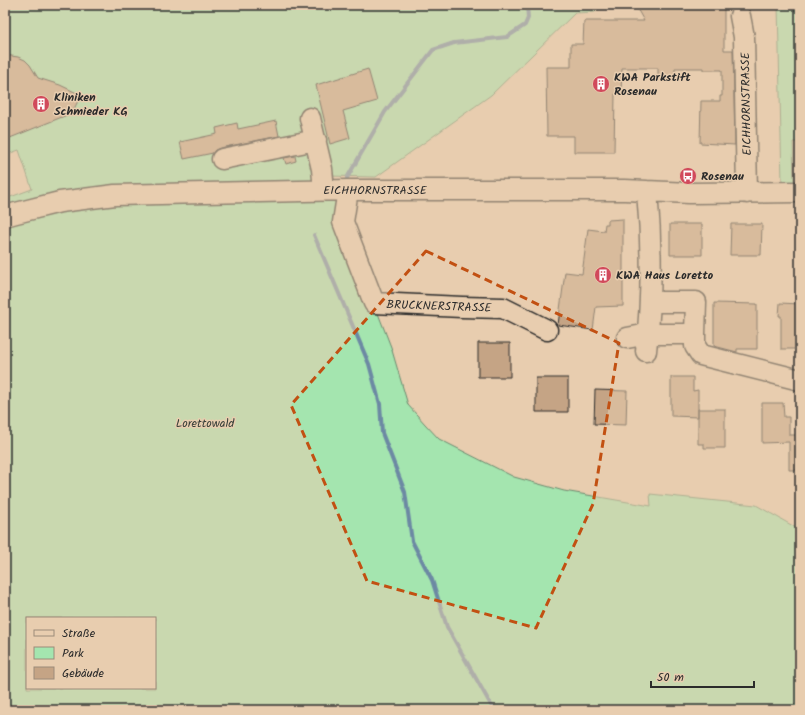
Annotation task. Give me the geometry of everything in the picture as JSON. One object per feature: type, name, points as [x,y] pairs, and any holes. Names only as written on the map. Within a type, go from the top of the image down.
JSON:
[{"type":"street","name":"EICHHORNSTRASSE","points":[[740,16],[744,37],[747,193]]},
{"type":"street","points":[[310,118],[322,169],[324,190]]},
{"type":"street","points":[[222,159],[316,140]]},
{"type":"street","name":"EICHHORNSTRASSE","points":[[5,216],[60,202],[115,195],[324,190],[647,191],[689,193],[800,192]]},
{"type":"street","name":"BRUCKNERSTRASSE","points":[[348,190],[343,222],[374,303],[503,308],[547,330]]},
{"type":"street","points":[[647,191],[651,267],[647,342]]},
{"type":"street","points":[[650,302],[696,302],[695,346],[701,355],[800,380]]},
{"type":"street","points":[[627,338],[647,342],[695,334]]},
{"type":"highlighted area","points":[[426,251],[619,343],[593,504],[536,628],[367,581],[291,405]]},
{"type":"green space","name":"Lorettowald","points":[[5,5],[602,5],[595,12],[575,13],[491,95],[376,177],[327,176],[320,190],[348,190],[344,213],[374,303],[391,347],[408,405],[439,439],[514,477],[564,491],[651,506],[650,494],[756,505],[800,530],[800,710],[5,710],[5,199],[32,189],[19,150],[5,155]]},
{"type":"green space","points":[[778,5],[800,5],[800,142],[793,142],[794,183],[782,183]]},
{"type":"building","name":"KWA Parkstift Rosenau","points":[[635,5],[724,5],[724,50],[733,50],[735,145],[700,143],[701,101],[720,101],[720,96],[722,96],[722,70],[703,70],[703,68],[675,68],[675,76],[658,76],[658,68],[622,68],[621,94],[615,94],[614,152],[574,152],[574,136],[547,136],[546,67],[571,67],[571,44],[583,44],[584,21],[644,21]]},
{"type":"building","name":"Kliniken Schmieder KG","points":[[5,55],[18,57],[25,60],[38,78],[60,85],[81,95],[72,113],[5,140]]},
{"type":"building","points":[[368,69],[377,101],[343,111],[350,138],[330,144],[316,85]]},
{"type":"building","points":[[276,121],[279,136],[220,148],[215,150],[213,153],[184,159],[180,142],[217,134],[216,128],[237,123],[238,129]]},
{"type":"building","points":[[295,156],[296,161],[286,164],[284,158]]},
{"type":"building","name":"KWA Haus Loretto","points":[[623,219],[623,306],[596,307],[593,330],[558,325],[565,272],[582,274],[588,229],[604,231],[605,224],[608,224],[608,220]]},
{"type":"building","points":[[670,224],[702,224],[702,255],[670,255]]},
{"type":"building","points":[[731,224],[762,224],[761,255],[730,255]]},
{"type":"building","points":[[714,303],[757,304],[757,349],[737,349],[737,352],[714,346]]},
{"type":"building","points":[[780,303],[800,304],[800,349],[781,349],[781,316],[779,316]]},
{"type":"building","points":[[478,343],[510,343],[510,377],[478,377]]},
{"type":"building","points":[[671,377],[693,377],[693,391],[698,390],[698,417],[671,416]]},
{"type":"building","points":[[536,378],[568,378],[568,412],[536,412]]},
{"type":"building","points":[[595,390],[627,391],[626,425],[594,424]]},
{"type":"building","points":[[762,403],[783,403],[784,417],[789,417],[789,435],[800,435],[800,470],[789,470],[789,442],[762,443]]},
{"type":"building","points":[[698,409],[725,409],[725,448],[704,448],[704,444],[698,444]]},
{"type":"waterway","points":[[347,178],[385,112],[433,50],[454,43],[507,37],[525,25],[528,18],[527,5]]},
{"type":"waterway","points":[[314,235],[369,364],[380,404],[382,433],[405,492],[412,541],[432,580],[447,627],[491,705],[496,710]]},
{"type":"place","name":"KWA Parkstift Rosenau","points":[[601,84]]},
{"type":"place","name":"Kliniken Schmieder KG","points":[[41,104]]},
{"type":"place","name":"Rosenau","points":[[688,176]]},
{"type":"place","name":"KWA Haus Loretto","points":[[603,275]]}]
